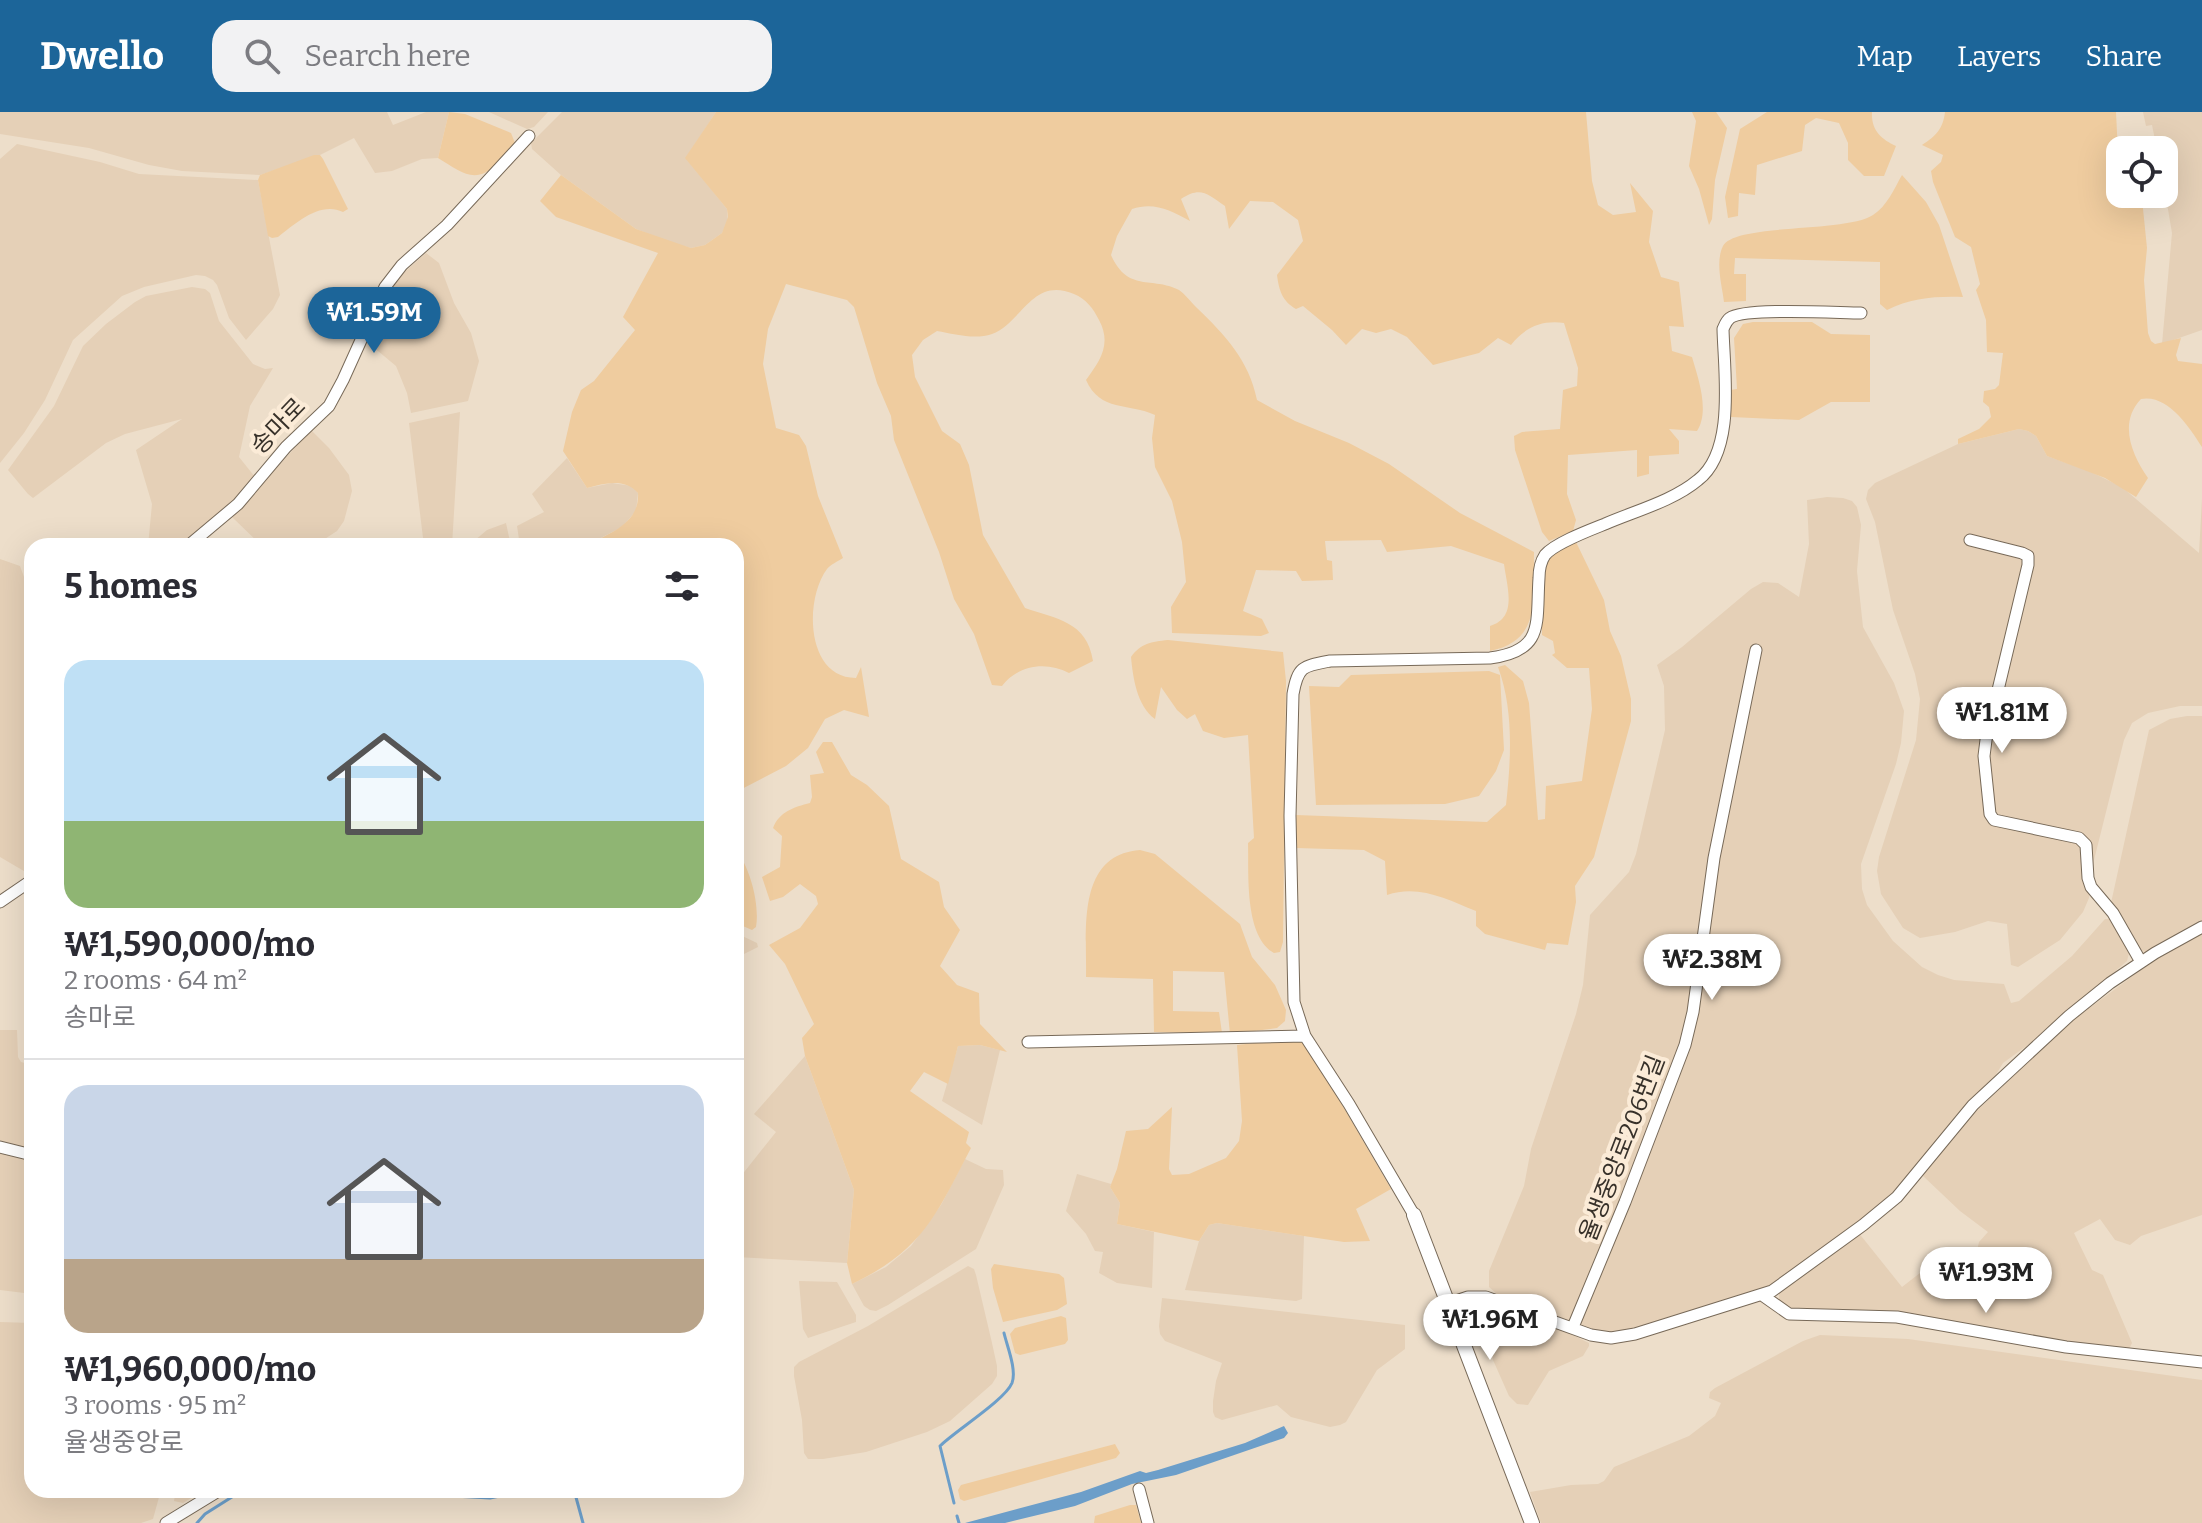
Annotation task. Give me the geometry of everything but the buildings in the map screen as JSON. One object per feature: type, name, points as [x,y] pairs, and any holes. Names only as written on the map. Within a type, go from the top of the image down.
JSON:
[{"type":"street","name":"송마로","points":[[198,538],[238,504],[286,447],[329,406],[385,287],[402,265],[447,225],[529,136]]},
{"type":"street","points":[[1532,1523],[1414,1215],[1305,1036],[1294,1002],[1290,816],[1296,675],[1306,665],[1330,661],[1513,655],[1526,645],[1537,627],[1539,570],[1545,555],[1583,533],[1695,483],[1706,473],[1719,449],[1725,414],[1723,329],[1730,318],[1743,314],[1781,312],[1861,313]]},
{"type":"street","points":[[1970,540],[2028,556],[1986,740],[1984,756],[1990,814],[1994,820],[2079,838],[2086,845],[2091,887],[2113,913],[2141,962]]},
{"type":"street","name":"율생중앙로206번길","points":[[1573,1327],[1685,1045],[1693,1012],[1714,858],[1756,650]]},
{"type":"street","points":[[0,902],[24,886]]},
{"type":"street","points":[[1447,1304],[1468,1297],[1486,1297],[1601,1338],[1622,1337],[1762,1295],[1782,1285],[1897,1197],[1973,1105],[2069,1016],[2141,962],[2202,927]]},
{"type":"street","points":[[1028,1042],[1305,1036]]},
{"type":"street","points":[[0,1147],[24,1153]]},
{"type":"street","points":[[1762,1295],[1789,1314],[1897,1317],[2066,1347],[2202,1362]]},
{"type":"street","points":[[1139,1489],[1148,1523]]},
{"type":"street","points":[[166,1523],[207,1498]]},
{"type":"shaded area","points":[[0,112],[387,112],[393,125],[426,112],[449,112],[438,158],[422,159],[392,171],[375,173],[354,138],[320,155],[260,175],[182,171],[89,148],[0,134]]},
{"type":"shaded area","points":[[449,112],[465,114],[511,133],[515,143],[482,174],[461,172],[438,158]]},
{"type":"shaded area","points":[[489,112],[548,112],[534,127],[527,129]]},
{"type":"shaded area","points":[[562,112],[716,112],[686,158],[727,209],[728,223],[722,233],[705,245],[691,248],[669,242],[636,229],[561,175],[532,149],[531,143]]},
{"type":"shaded area","points":[[716,112],[1586,112],[1592,181],[1598,205],[1613,215],[1636,212],[1630,183],[1653,211],[1649,242],[1661,277],[1679,282],[1684,327],[1669,326],[1672,351],[1692,357],[1702,394],[1701,423],[1697,431],[1669,429],[1679,441],[1679,454],[1649,456],[1649,474],[1637,477],[1637,450],[1568,455],[1567,494],[1576,520],[1573,531],[1549,541],[1542,532],[1515,450],[1514,436],[1522,432],[1560,429],[1563,390],[1577,386],[1578,368],[1564,323],[1541,324],[1528,329],[1511,345],[1498,338],[1479,353],[1433,365],[1407,337],[1391,329],[1376,333],[1362,329],[1346,345],[1303,306],[1296,309],[1282,295],[1277,275],[1303,241],[1298,220],[1273,202],[1250,201],[1229,229],[1225,206],[1204,193],[1194,193],[1181,199],[1190,221],[1162,208],[1148,206],[1132,209],[1117,236],[1111,255],[1125,275],[1141,282],[1169,286],[1184,294],[1242,360],[1257,400],[1389,464],[1460,513],[1534,552],[1532,614],[1519,637],[1507,646],[1490,651],[1490,626],[1499,622],[1508,609],[1504,564],[1451,546],[1387,552],[1381,540],[1325,541],[1327,560],[1332,561],[1333,580],[1302,581],[1296,571],[1256,570],[1243,611],[1262,619],[1269,633],[1261,636],[1172,633],[1171,607],[1186,582],[1182,542],[1172,501],[1155,467],[1152,438],[1155,415],[1107,402],[1092,390],[1086,380],[1100,359],[1104,345],[1099,320],[1089,304],[1078,296],[1060,290],[1048,291],[1028,303],[1012,321],[992,334],[972,336],[937,331],[923,340],[912,355],[915,377],[942,431],[960,444],[969,465],[983,535],[1025,608],[1068,624],[1084,637],[1090,648],[1093,661],[1069,673],[1051,667],[1033,667],[1016,673],[1002,686],[992,685],[974,634],[954,599],[939,552],[894,440],[891,416],[877,383],[854,307],[847,300],[786,284],[768,329],[763,364],[776,428],[799,435],[806,446],[818,496],[843,558],[828,568],[820,583],[815,599],[814,635],[827,665],[839,675],[856,678],[861,667],[869,717],[844,710],[825,719],[808,748],[786,766],[744,788],[744,538],[600,538],[621,527],[634,513],[638,493],[621,484],[608,483],[587,488],[563,451],[572,412],[581,390],[594,381],[635,330],[623,317],[658,253],[556,217],[540,201],[561,175],[636,229],[691,248],[705,245],[722,233],[728,217],[727,209],[685,158]]},
{"type":"shaded area","points":[[1692,112],[1716,112],[1727,128],[1709,225],[1689,166],[1696,121]]},
{"type":"shaded area","points":[[1767,112],[1872,112],[1878,133],[1896,146],[1884,176],[1864,176],[1848,160],[1848,143],[1839,123],[1816,118],[1805,125],[1802,151],[1757,165],[1755,195],[1739,193],[1738,216],[1728,218],[1725,197],[1740,129]]},
{"type":"shaded area","points":[[1945,112],[2116,112],[2117,136],[2106,136],[2106,208],[2143,208],[2147,248],[2144,280],[2148,333],[2155,344],[2181,338],[2176,355],[2178,361],[2202,364],[2202,447],[2169,407],[2151,399],[2141,399],[2134,408],[2130,418],[2130,439],[2148,478],[2136,497],[2105,478],[2047,456],[2036,436],[2028,431],[2019,429],[1958,444],[1958,439],[1979,429],[1991,417],[1989,407],[1983,402],[1984,391],[1999,385],[2003,353],[1987,352],[1986,320],[1976,290],[1980,284],[1971,247],[1955,237],[1933,182],[1931,171],[1941,162],[1943,155],[1922,145],[1938,132]]},
{"type":"shaded area","points":[[2143,112],[2202,112],[2202,330],[2162,344],[2172,233],[2168,208],[2178,208],[2178,136],[2154,136],[2152,125],[2146,126]]},
{"type":"shaded area","points":[[17,144],[139,174],[258,180],[280,295],[273,309],[246,340],[229,318],[217,285],[205,276],[196,275],[144,287],[122,296],[73,340],[45,400],[0,463],[0,159]]},
{"type":"shaded area","points":[[320,155],[323,159],[348,209],[343,212],[334,209],[317,211],[278,237],[268,236],[258,180],[260,175]]},
{"type":"shaded area","points":[[1902,175],[1926,202],[1939,225],[1963,297],[1924,299],[1887,310],[1880,304],[1880,262],[1735,258],[1734,274],[1746,274],[1746,301],[1724,302],[1720,259],[1723,246],[1732,239],[1769,231],[1859,221],[1882,207]]},
{"type":"shaded area","points":[[426,253],[439,263],[454,303],[471,333],[479,361],[468,401],[411,413],[396,366],[366,341],[388,291]]},
{"type":"shaded area","points":[[192,287],[205,289],[210,293],[219,321],[253,364],[265,369],[273,368],[250,406],[239,457],[255,477],[234,501],[191,538],[149,538],[152,504],[136,450],[182,419],[125,434],[106,443],[33,498],[8,470],[54,406],[83,346],[106,324],[146,296]]},
{"type":"shaded area","points":[[1812,322],[1831,334],[1870,335],[1870,402],[1831,402],[1799,420],[1731,417],[1730,390],[1737,389],[1734,338],[1743,324]]},
{"type":"shaded area","points":[[460,412],[452,538],[423,538],[409,423]]},
{"type":"shaded area","points":[[2019,429],[2036,436],[2047,456],[2122,487],[2199,553],[2202,499],[2202,706],[2180,706],[2148,713],[2132,723],[2124,740],[2093,864],[2089,898],[2083,912],[2060,940],[2018,967],[2011,965],[2007,924],[1988,921],[1955,932],[1920,938],[1903,928],[1881,894],[1877,871],[1879,857],[1916,740],[1920,699],[1915,674],[1893,610],[1875,522],[1866,499],[1868,490],[1875,483],[1958,444]]},
{"type":"shaded area","points":[[311,430],[349,475],[352,491],[344,521],[326,538],[254,538],[232,517]]},
{"type":"shaded area","points":[[567,458],[587,488],[612,483],[632,486],[638,493],[636,511],[622,527],[601,538],[519,538],[517,526],[544,512],[532,494]]},
{"type":"shaded area","points":[[1827,497],[1852,501],[1857,507],[1861,525],[1857,571],[1863,627],[1894,683],[1904,711],[1896,764],[1861,864],[1862,889],[1867,905],[1893,941],[1922,967],[1954,980],[2004,984],[2011,1003],[2019,1001],[2072,956],[2105,919],[2110,919],[2124,943],[2129,953],[2127,961],[2043,1034],[2003,1063],[1994,1078],[1882,1204],[1781,1281],[1635,1329],[1601,1332],[1497,1294],[1489,1287],[1489,1271],[1524,1186],[1531,1149],[1576,1014],[1583,985],[1590,915],[1629,872],[1636,854],[1665,730],[1664,686],[1657,665],[1763,582],[1778,583],[1799,597],[1809,544],[1807,500]]},
{"type":"shaded area","points":[[506,523],[509,538],[478,538],[487,530]]},
{"type":"shaded area","points":[[1576,542],[1604,600],[1631,699],[1631,721],[1594,857],[1575,886],[1576,902],[1568,945],[1547,943],[1545,950],[1485,934],[1476,926],[1476,911],[1432,894],[1410,891],[1387,895],[1385,861],[1364,850],[1296,848],[1296,815],[1487,822],[1506,805],[1509,718],[1498,667],[1505,665],[1523,681],[1529,703],[1538,820],[1545,819],[1546,786],[1582,781],[1592,709],[1589,668],[1567,668],[1552,655],[1555,653],[1553,641],[1542,635],[1542,579],[1547,557]]},
{"type":"shaded area","points":[[0,559],[20,566],[24,577],[24,871],[0,857]]},
{"type":"shaded area","points":[[1168,640],[1283,652],[1286,681],[1283,942],[1280,952],[1274,953],[1264,945],[1257,933],[1250,903],[1248,843],[1254,838],[1248,735],[1224,738],[1203,731],[1195,714],[1187,719],[1161,687],[1155,719],[1144,707],[1137,691],[1131,657],[1147,644]]},
{"type":"shaded area","points":[[1489,671],[1500,675],[1504,750],[1496,771],[1479,796],[1445,804],[1316,805],[1309,686],[1339,687],[1351,675]]},
{"type":"shaded area","points":[[2202,716],[2202,922],[2146,952],[2141,951],[2111,903],[2149,730],[2170,719]]},
{"type":"shaded area","points":[[823,742],[832,742],[851,775],[889,806],[901,859],[939,882],[944,907],[960,930],[940,966],[957,985],[979,993],[980,1024],[1007,1052],[980,1045],[958,1046],[948,1084],[924,1072],[910,1091],[969,1132],[966,1143],[971,1148],[937,1212],[912,1244],[896,1258],[852,1284],[847,1263],[854,1190],[805,1056],[802,1038],[814,1024],[785,964],[769,945],[800,928],[818,904],[816,896],[800,884],[783,897],[770,901],[762,877],[780,867],[782,836],[773,828],[776,822],[788,811],[810,803],[810,775],[824,773],[816,752]]},
{"type":"shaded area","points":[[1140,850],[1155,854],[1240,924],[1252,957],[1275,985],[1286,1010],[1285,1021],[1277,1028],[1230,1034],[1224,972],[1173,971],[1173,1011],[1219,1012],[1222,1033],[1154,1032],[1153,979],[1086,977],[1087,917],[1095,880],[1105,865],[1119,855]]},
{"type":"shaded area","points":[[744,862],[755,897],[757,918],[756,927],[752,930],[744,926]]},
{"type":"shaded area","points":[[2202,932],[2202,1215],[2141,1236],[2130,1245],[2115,1240],[2100,1219],[2074,1233],[2092,1270],[2103,1275],[2132,1343],[2129,1349],[1793,1311],[1779,1302],[1779,1293],[1784,1288],[1858,1232],[1902,1287],[1929,1266],[1974,1264],[1979,1242],[1988,1232],[1960,1211],[1922,1175],[1966,1121],[2072,1021],[2161,955]]},
{"type":"shaded area","points":[[744,937],[757,943],[758,947],[744,954]]},
{"type":"shaded area","points":[[0,1030],[17,1030],[18,1057],[24,1063],[24,1149],[0,1144]]},
{"type":"shaded area","points":[[1290,1039],[1304,1043],[1316,1060],[1391,1189],[1356,1209],[1370,1241],[1344,1242],[1217,1223],[1209,1225],[1199,1241],[1117,1224],[1120,1203],[1110,1187],[1126,1131],[1148,1129],[1172,1107],[1169,1169],[1172,1175],[1189,1174],[1226,1158],[1239,1141],[1242,1121],[1237,1045]]},
{"type":"shaded area","points":[[980,1045],[1000,1050],[982,1125],[942,1101],[958,1046]]},
{"type":"shaded area","points":[[805,1056],[854,1190],[847,1263],[744,1257],[744,1172],[776,1132],[754,1114]]},
{"type":"shaded area","points":[[0,1152],[24,1158],[24,1293],[0,1290]]},
{"type":"shaded area","points":[[965,1159],[986,1169],[1003,1170],[1004,1185],[976,1249],[888,1305],[876,1311],[870,1310],[864,1306],[852,1284],[886,1267],[911,1246],[941,1205]]},
{"type":"shaded area","points":[[1077,1174],[1111,1184],[1120,1203],[1117,1224],[1154,1232],[1152,1288],[1117,1283],[1099,1273],[1103,1252],[1095,1251],[1086,1234],[1066,1211]]},
{"type":"shaded area","points":[[1217,1223],[1304,1236],[1302,1299],[1296,1301],[1185,1290],[1199,1241],[1209,1225]]},
{"type":"shaded area","points":[[994,1264],[1059,1274],[1064,1278],[1067,1304],[1057,1310],[1003,1322],[993,1288],[991,1269]]},
{"type":"shaded area","points":[[968,1266],[974,1269],[976,1275],[997,1366],[997,1376],[992,1384],[950,1421],[927,1432],[866,1452],[808,1459],[804,1453],[794,1367]]},
{"type":"shaded area","points":[[799,1281],[837,1282],[856,1315],[856,1322],[808,1338],[803,1329]]},
{"type":"shaded area","points":[[1162,1298],[1405,1325],[1405,1349],[1377,1370],[1346,1422],[1340,1425],[1330,1427],[1291,1417],[1277,1405],[1222,1420],[1215,1417],[1213,1401],[1222,1363],[1165,1341],[1159,1326]]},
{"type":"shaded area","points":[[1498,1306],[1548,1323],[1589,1343],[1583,1356],[1549,1371],[1528,1405],[1517,1404],[1509,1396],[1493,1360],[1485,1320],[1487,1314]]},
{"type":"shaded area","points":[[1061,1316],[1066,1318],[1068,1340],[1065,1344],[1020,1355],[1015,1353],[1010,1334],[1015,1328]]},
{"type":"shaded area","points":[[0,1322],[24,1323],[24,1498],[159,1498],[153,1519],[141,1523],[0,1523]]},
{"type":"shaded area","points":[[1820,1335],[1908,1339],[2202,1380],[2202,1523],[1541,1523],[1530,1492],[1598,1484],[1614,1467],[1689,1436],[1715,1416],[1721,1403],[1709,1398],[1715,1388]]},
{"type":"shaded area","points":[[1115,1444],[1120,1453],[1116,1458],[964,1501],[960,1499],[958,1490],[961,1485]]},
{"type":"shaded area","points":[[175,1498],[191,1498],[183,1503],[174,1501]]},
{"type":"shaded area","points":[[1136,1505],[1141,1523],[1094,1523],[1095,1516]]},
{"type":"water","points":[[1284,1426],[1288,1433],[1284,1438],[1176,1475],[1132,1484],[1075,1506],[1005,1523],[965,1523],[1081,1492],[1140,1471],[1158,1470],[1245,1443]]},
{"type":"waterway","points":[[954,1503],[940,1446],[1000,1398],[1012,1383],[1012,1365],[1004,1333]]},
{"type":"waterway","points":[[197,1523],[205,1514],[230,1498]]},
{"type":"waterway","points":[[576,1498],[583,1523]]},
{"type":"waterway","points":[[957,1516],[959,1523]]}]
